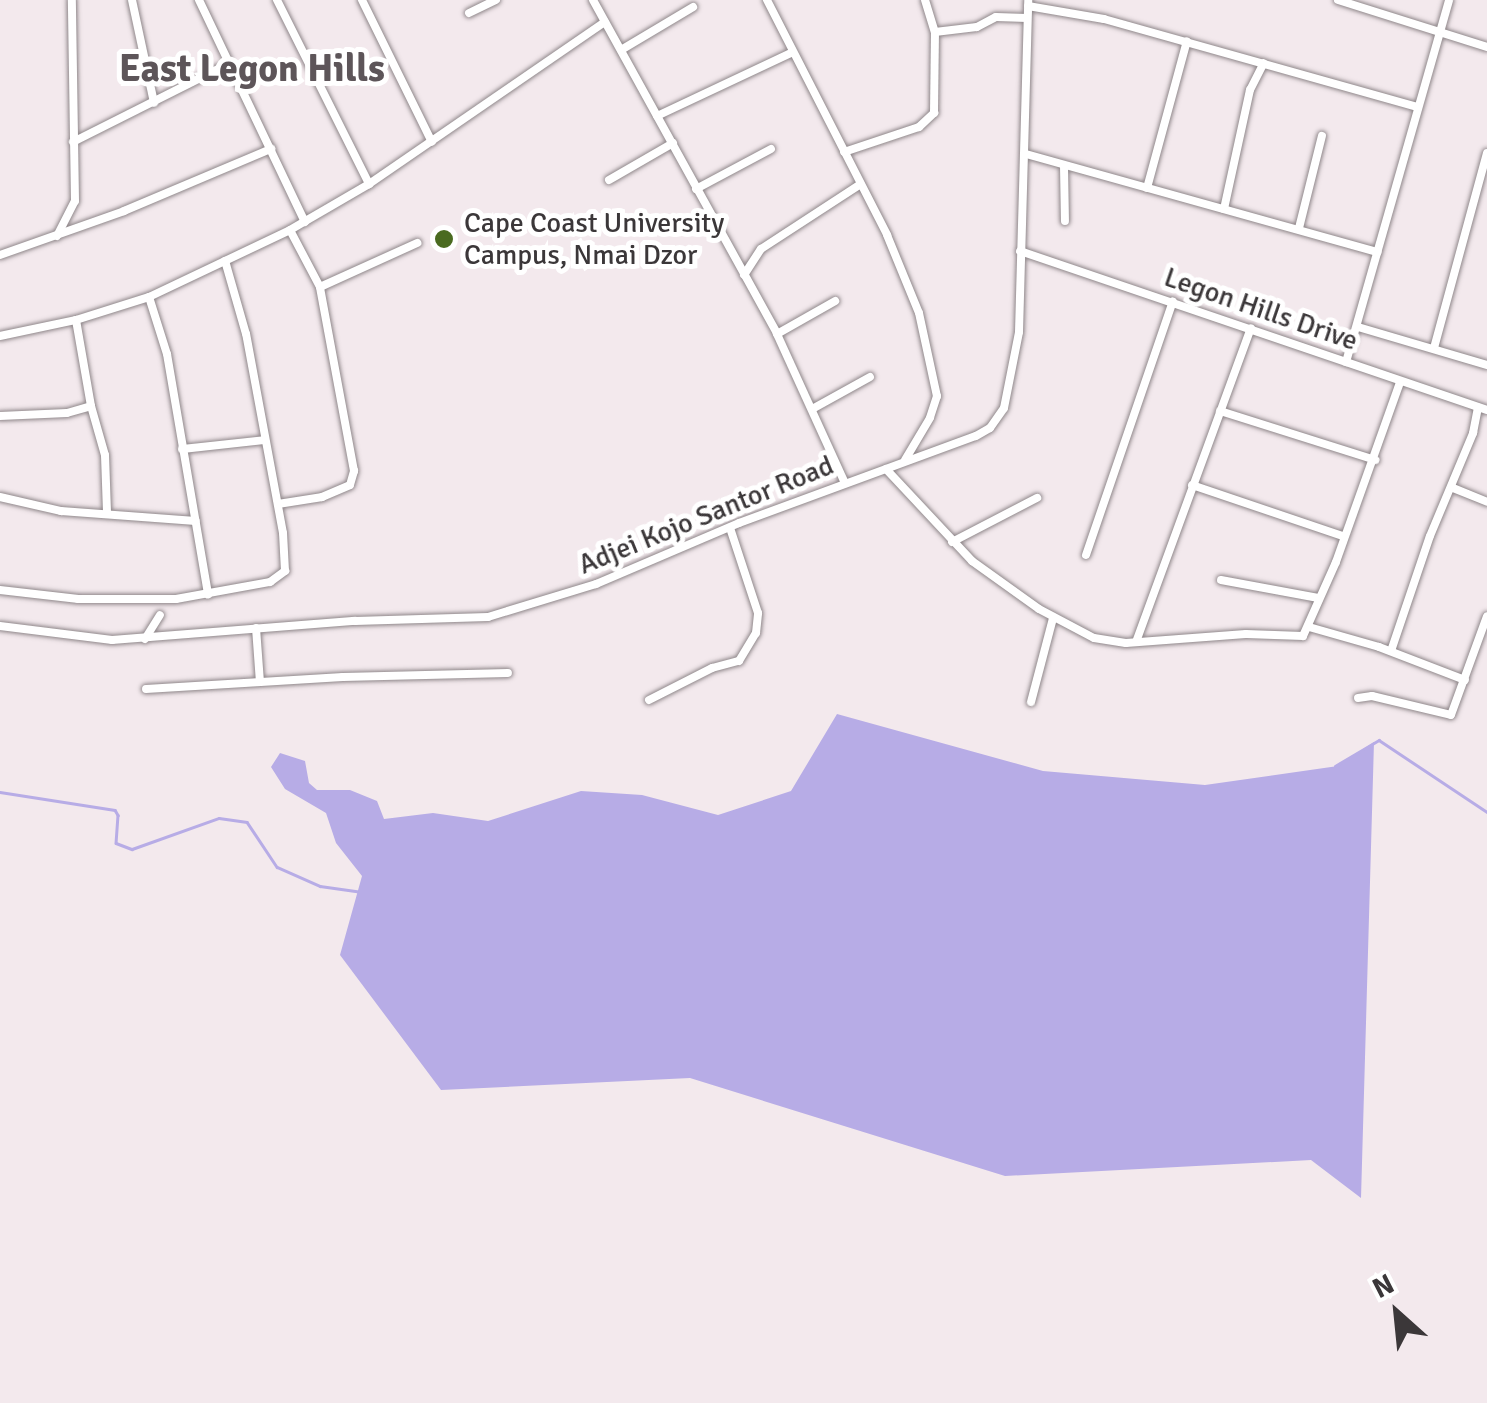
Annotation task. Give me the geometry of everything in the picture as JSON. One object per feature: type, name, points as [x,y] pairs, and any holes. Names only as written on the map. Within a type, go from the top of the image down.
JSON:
[{"type":"street","points":[[57,236],[75,201],[72,0]]},
{"type":"street","points":[[132,0],[154,103]]},
{"type":"street","points":[[198,0],[305,222]]},
{"type":"street","points":[[277,0],[369,184]]},
{"type":"street","points":[[362,0],[432,142]]},
{"type":"street","points":[[469,13],[496,0]]},
{"type":"street","points":[[594,0],[777,334],[846,483]]},
{"type":"street","points":[[767,0],[910,285],[936,382],[930,418],[904,461]]},
{"type":"street","points":[[844,152],[919,127],[934,114],[935,32],[925,0]]},
{"type":"street","points":[[1338,0],[1487,47]]},
{"type":"street","points":[[1346,362],[1448,0]]},
{"type":"street","points":[[1028,3],[1187,41],[1418,107]]},
{"type":"street","name":"Adjei Kojo Santor Road","points":[[0,626],[101,641],[256,628],[488,617],[596,584],[730,528],[976,436],[998,418],[1008,396],[1018,338],[1028,3]]},
{"type":"street","points":[[621,50],[693,6]]},
{"type":"street","points":[[935,32],[977,27],[996,17],[1028,18]]},
{"type":"street","points":[[0,336],[76,320],[150,297],[290,230],[369,184],[605,22]]},
{"type":"street","points":[[1147,188],[1187,41]]},
{"type":"street","points":[[658,116],[793,52]]},
{"type":"street","points":[[73,142],[226,64]]},
{"type":"street","points":[[1224,209],[1250,90],[1264,64]]},
{"type":"street","points":[[1299,228],[1322,136]]},
{"type":"street","points":[[609,180],[673,143]]},
{"type":"street","points":[[0,255],[57,236],[271,149]]},
{"type":"street","points":[[696,189],[771,149]]},
{"type":"street","points":[[1434,348],[1487,153]]},
{"type":"street","points":[[1026,154],[1378,252]]},
{"type":"street","points":[[1064,166],[1065,221]]},
{"type":"street","points":[[744,275],[762,248],[860,185]]},
{"type":"street","points":[[278,504],[322,497],[350,485],[354,471],[320,287],[290,230]]},
{"type":"street","points":[[320,287],[417,243]]},
{"type":"street","name":"Legon Hills Drive","points":[[1020,251],[1483,409]]},
{"type":"street","points":[[0,590],[78,599],[208,596],[270,582],[285,572],[278,504],[246,334],[226,262]]},
{"type":"street","points":[[150,297],[167,354],[208,596]]},
{"type":"street","points":[[777,334],[835,301]]},
{"type":"street","points":[[1086,555],[1173,301]]},
{"type":"street","points":[[76,320],[90,406],[105,455],[108,513]]},
{"type":"street","points":[[1358,327],[1487,365]]},
{"type":"street","points":[[1136,642],[1251,328]]},
{"type":"street","points":[[814,408],[870,377]]},
{"type":"street","points":[[886,469],[952,542],[1053,618],[1094,638],[1136,642],[1246,634],[1302,636],[1309,627],[1375,460],[1400,382]]},
{"type":"street","points":[[0,416],[67,414],[90,406]]},
{"type":"street","points":[[1391,652],[1430,536],[1483,409]]},
{"type":"street","points":[[1220,411],[1375,460]]},
{"type":"street","points":[[182,449],[266,440]]},
{"type":"street","points":[[1192,485],[1343,536]]},
{"type":"street","points":[[1453,488],[1487,502]]},
{"type":"street","points":[[0,497],[61,511],[196,521]]},
{"type":"street","points":[[952,542],[1037,498]]},
{"type":"street","points":[[649,700],[712,668],[738,661],[756,632],[758,613],[730,528]]},
{"type":"street","points":[[1221,580],[1318,598]]},
{"type":"street","points":[[145,639],[160,615]]},
{"type":"street","points":[[1358,698],[1372,696],[1451,715],[1487,616]]},
{"type":"street","points":[[1031,702],[1053,618]]},
{"type":"street","points":[[1309,627],[1465,680]]},
{"type":"street","points":[[256,628],[260,682]]},
{"type":"street","points":[[146,689],[508,673]]},
{"type":"shaded area","points":[[837,714],[1043,771],[1205,785],[1338,766],[1374,742],[1361,1198],[1311,1160],[1005,1176],[690,1078],[441,1090],[340,955],[362,876],[336,843],[326,813],[285,789],[271,767],[280,753],[305,761],[309,783],[317,790],[350,790],[377,801],[384,819],[433,813],[488,821],[581,791],[642,795],[718,815],[791,791]]},
{"type":"waterway","points":[[1335,766],[1379,740],[1487,812]]},
{"type":"waterway","points":[[0,792],[115,810],[116,843],[132,849],[219,818],[247,822],[277,867],[320,886],[357,891]]},
{"type":"place","name":"Cape Coast University Campus, Nmai Dzor","points":[[444,239]]},
{"type":"district","name":"East Legon Hills","points":[[252,69]]}]
